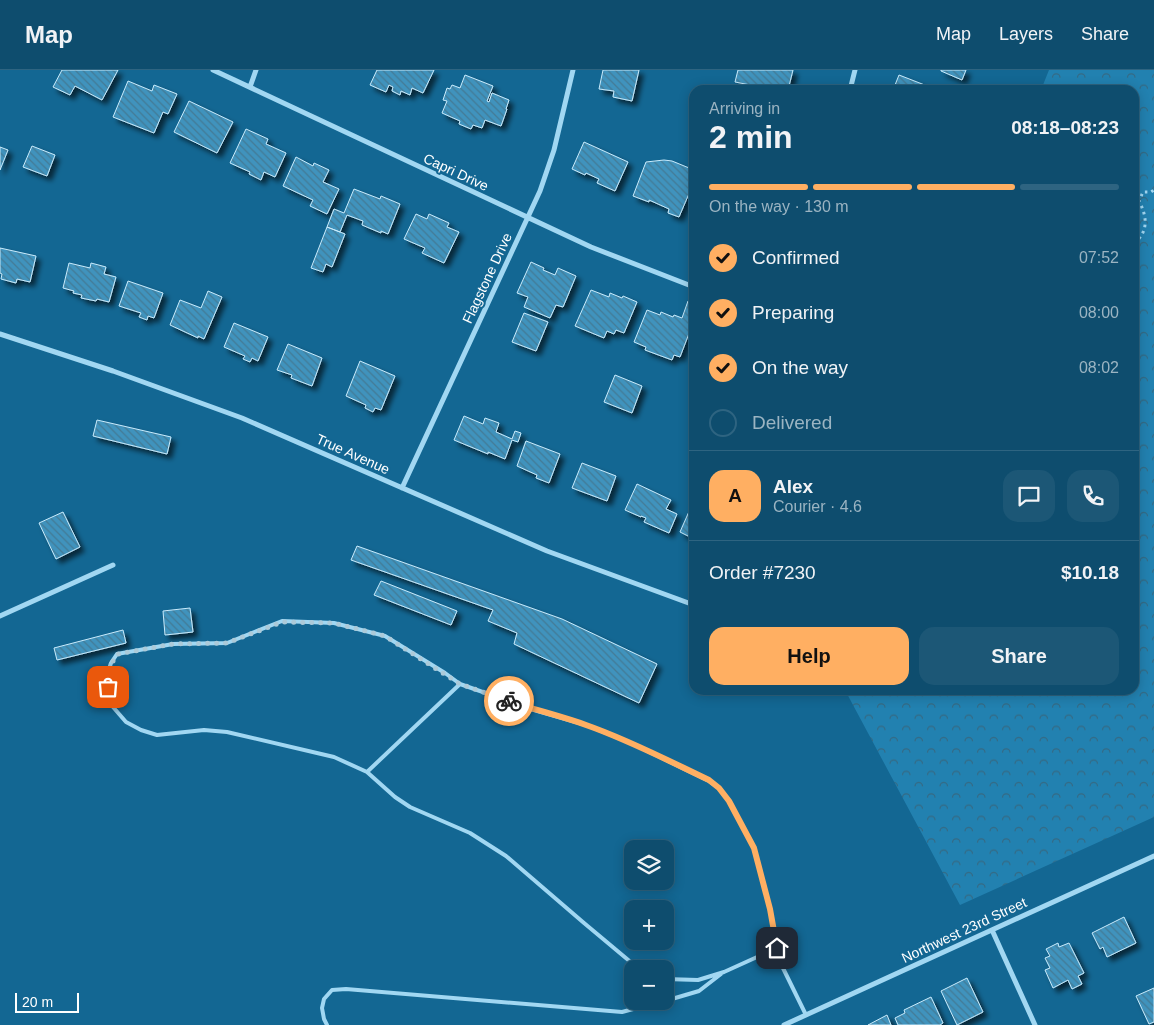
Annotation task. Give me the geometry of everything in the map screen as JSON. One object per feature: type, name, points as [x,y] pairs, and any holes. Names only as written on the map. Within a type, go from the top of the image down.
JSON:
[{"type":"street","name":"Capri Drive","points":[[213,70],[527,218],[592,247],[689,285]]},
{"type":"street","points":[[250,87],[256,70]]},
{"type":"street","name":"Flagstone Drive","points":[[402,488],[540,192],[554,150],[573,70]]},
{"type":"street","points":[[851,85],[855,70]]},
{"type":"street","name":"True Avenue","points":[[0,334],[113,371],[242,418],[547,551],[689,603]]},
{"type":"street","points":[[0,616],[113,565]]},
{"type":"street","name":"Northwest 23rd Street","points":[[784,1025],[1154,856]]},
{"type":"street","points":[[992,930],[1035,1025]]},
{"type":"lane","points":[[628,960],[506,856],[470,833],[410,806],[395,797],[367,772],[334,756],[228,732],[204,730],[157,735],[141,730],[126,722],[113,707],[108,687],[111,663],[118,654],[173,644],[227,643],[282,622],[334,623],[385,636],[460,684],[534,710],[586,725],[633,744],[709,780],[719,788],[729,801],[754,848],[770,909],[780,962],[806,1015]]},
{"type":"lane","points":[[367,772],[460,684]]},
{"type":"lane","points":[[674,979],[698,980],[724,972],[777,948]]},
{"type":"lane","points":[[674,998],[699,991],[724,972]]},
{"type":"lane","points":[[327,1025],[322,1008],[324,999],[332,990],[346,989],[622,1012],[630,1010]]},
{"type":"path","points":[[1139,239],[1146,228],[1144,210],[1139,201],[1143,192],[1154,190]]},
{"type":"green space","points":[[1049,70],[1154,70],[1154,817],[960,905],[848,695],[1139,695],[1139,85],[1043,85]]},
{"type":"building","points":[[62,70],[118,70],[102,100],[75,86],[70,95],[53,87]]},
{"type":"building","points":[[377,70],[434,70],[423,93],[412,88],[410,95],[401,91],[400,95],[392,91],[393,87],[389,85],[386,92],[370,85]]},
{"type":"building","points":[[603,70],[639,70],[632,101],[613,97],[614,91],[599,89]]},
{"type":"building","points":[[738,70],[793,70],[789,85],[750,85],[735,82]]},
{"type":"building","points":[[941,70],[966,70],[962,80]]},
{"type":"building","points":[[465,75],[493,86],[487,101],[489,102],[492,93],[509,100],[501,126],[485,120],[482,128],[473,125],[471,129],[459,124],[460,121],[442,113],[447,101],[443,100],[447,88],[450,89],[452,85],[460,88]]},
{"type":"building","points":[[899,75],[925,85],[895,85]]},
{"type":"building","points":[[128,81],[152,91],[154,85],[177,94],[168,114],[163,112],[154,133],[113,117]]},
{"type":"building","points":[[189,101],[233,122],[217,153],[174,132]]},
{"type":"building","points":[[246,129],[268,139],[266,144],[286,153],[275,177],[264,172],[261,180],[249,174],[250,172],[230,163]]},
{"type":"building","points":[[584,142],[628,162],[615,191],[597,183],[599,179],[572,169]]},
{"type":"building","points":[[32,146],[55,155],[47,176],[23,167]]},
{"type":"building","points":[[0,147],[8,150],[0,170]]},
{"type":"building","points":[[296,157],[313,166],[314,163],[329,170],[323,182],[339,189],[327,214],[310,206],[313,200],[283,186]]},
{"type":"building","points":[[672,161],[689,168],[689,194],[679,217],[668,213],[669,209],[649,200],[649,202],[633,196],[646,162]]},
{"type":"building","points":[[354,189],[380,199],[381,196],[400,204],[388,234],[362,225],[363,221],[347,215],[340,232],[327,227],[334,209],[344,213]]},
{"type":"building","points":[[416,214],[427,219],[429,214],[449,223],[447,227],[459,232],[444,263],[422,253],[425,248],[404,239]]},
{"type":"building","points":[[327,227],[345,234],[332,267],[326,264],[323,272],[311,268]]},
{"type":"building","points":[[0,248],[36,256],[30,282],[17,279],[16,283],[1,279]]},
{"type":"building","points":[[531,262],[555,275],[558,268],[576,276],[563,307],[556,305],[550,318],[524,307],[528,297],[517,293]]},
{"type":"building","points":[[69,263],[90,268],[91,263],[106,267],[104,274],[116,277],[109,302],[81,298],[82,295],[63,288]]},
{"type":"building","points":[[128,281],[163,293],[154,318],[148,316],[147,320],[139,317],[141,313],[119,306]]},
{"type":"building","points":[[591,290],[609,297],[610,293],[622,298],[623,296],[637,302],[624,333],[616,330],[614,334],[607,331],[604,338],[575,326]]},
{"type":"building","points":[[208,291],[222,297],[204,339],[170,325],[180,300],[201,308]]},
{"type":"building","points":[[688,301],[689,333],[680,357],[674,355],[672,360],[645,350],[646,347],[634,342],[647,310],[660,315],[661,312],[673,317],[674,315],[682,318]]},
{"type":"building","points":[[524,313],[548,322],[536,351],[512,342]]},
{"type":"building","points":[[234,323],[268,337],[258,361],[252,358],[250,362],[243,359],[245,356],[224,347]]},
{"type":"building","points":[[288,344],[322,358],[312,386],[291,378],[292,375],[277,370]]},
{"type":"building","points":[[360,361],[395,376],[381,410],[375,408],[373,412],[365,408],[366,405],[346,396]]},
{"type":"building","points":[[615,375],[642,386],[632,413],[604,402]]},
{"type":"building","points":[[464,416],[483,424],[485,418],[499,423],[496,432],[512,439],[515,431],[521,433],[518,442],[512,440],[505,459],[454,440]]},
{"type":"building","points":[[97,420],[171,437],[167,454],[93,436]]},
{"type":"building","points":[[526,441],[560,454],[549,483],[536,478],[537,475],[517,466]]},
{"type":"building","points":[[582,463],[616,476],[607,501],[572,488]]},
{"type":"building","points":[[637,484],[671,500],[666,509],[677,514],[669,533],[644,522],[646,518],[625,510]]},
{"type":"building","points":[[689,511],[689,536],[680,532]]},
{"type":"building","points":[[63,512],[80,547],[56,559],[39,523]]},
{"type":"building","points":[[357,546],[562,619],[657,664],[639,703],[514,644],[517,633],[488,621],[493,610],[351,560]]},
{"type":"building","points":[[381,581],[457,611],[451,625],[374,595]]},
{"type":"building","points":[[190,608],[193,632],[165,635],[163,611]]},
{"type":"building","points":[[123,630],[126,643],[57,660],[54,648]]},
{"type":"building","points":[[1124,917],[1136,943],[1107,957],[1103,947],[1100,949],[1092,933]]},
{"type":"building","points":[[1058,943],[1059,947],[1069,943],[1084,973],[1078,976],[1082,984],[1072,989],[1068,980],[1053,988],[1045,970],[1050,968],[1045,958],[1050,956],[1046,949]]},
{"type":"building","points":[[967,978],[983,1012],[957,1025],[941,991]]},
{"type":"building","points":[[1154,988],[1154,1022],[1149,1024],[1136,996]]},
{"type":"building","points":[[931,997],[943,1023],[940,1025],[898,1025],[895,1018],[905,1013],[904,1010]]},
{"type":"building","points":[[887,1015],[891,1025],[868,1025]]},
{"type":"way so far","points":[[108,687],[111,663],[118,654],[173,644],[227,643],[282,622],[334,623],[385,636],[460,684],[509,701]]},
{"type":"route","points":[[509,701],[586,725],[633,744],[709,780],[719,788],[729,801],[754,848],[770,909],[777,948]]}]
